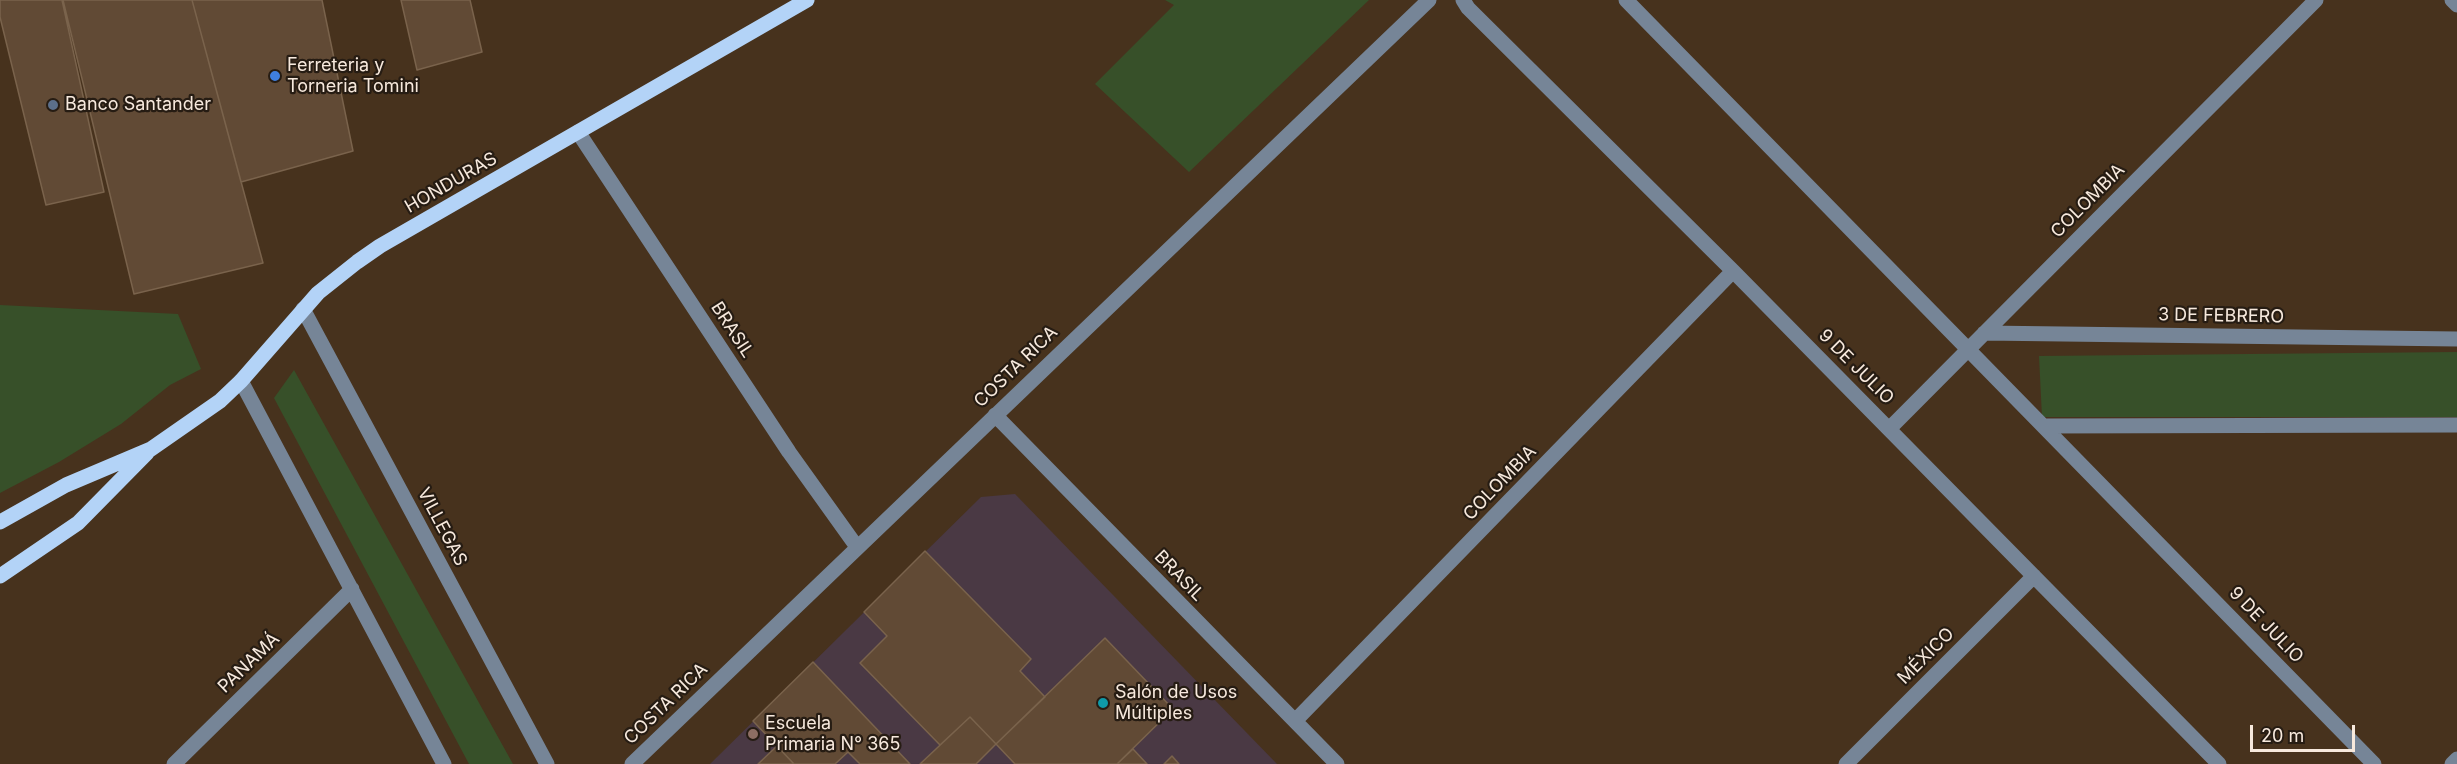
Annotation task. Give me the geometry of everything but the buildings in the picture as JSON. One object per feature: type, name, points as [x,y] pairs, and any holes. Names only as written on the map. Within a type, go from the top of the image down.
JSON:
[{"type":"main road","name":"HONDURAS","points":[[4,519],[66,485],[151,449],[220,401],[241,381],[303,309],[336,277],[380,246],[807,0]]},
{"type":"main road","name":"HONDURAS","points":[[0,576],[78,523],[151,449]]},
{"type":"street","name":"COSTA RICA","points":[[632,764],[1429,0]]},
{"type":"street","name":"9 DE JULIO","points":[[1463,0],[1468,8],[1733,271],[2219,764]]},
{"type":"street","name":"9 DE JULIO","points":[[1626,0],[2374,764]]},
{"type":"street","name":"COLOMBIA","points":[[1889,429],[2316,0]]},
{"type":"street","points":[[2452,0],[2457,5]]},
{"type":"street","name":"BRASIL","points":[[578,132],[789,452],[857,547]]},
{"type":"street","name":"COLOMBIA","points":[[1295,721],[1733,271]]},
{"type":"street","name":"VILLEGAS","points":[[303,309],[547,764]]},
{"type":"street","name":"3 DE FEBRERO","points":[[1984,333],[2457,339]]},
{"type":"street","points":[[241,381],[444,764]]},
{"type":"street","name":"BRASIL","points":[[995,415],[1336,764]]},
{"type":"street","points":[[2043,426],[2457,425]]},
{"type":"street","name":"MÉXICO","points":[[1846,764],[2034,576]]},
{"type":"street","name":"PANAMÁ","points":[[174,764],[352,590]]},
{"type":"street","points":[[2452,764],[2457,759]]},
{"type":"shaded area","points":[[1015,494],[1277,764],[710,764],[981,497]]},
{"type":"green space","points":[[1165,0],[1369,0],[1189,172],[1095,84],[1174,5]]},
{"type":"green space","points":[[0,305],[178,314],[201,369],[170,385],[121,424],[59,462],[0,493]]},
{"type":"green space","points":[[2457,352],[2457,417],[2042,417],[2039,356]]},
{"type":"green space","points":[[294,370],[513,764],[469,764],[274,398]]},
{"type":"place","name":"Ferreteria y Torneria Tomini","points":[[275,76]]},
{"type":"place","name":"Banco Santander","points":[[53,105]]},
{"type":"place","name":"Salón de Usos Múltiples","points":[[1103,703]]},
{"type":"place","name":"Escuela Primaria N° 365","points":[[753,734]]}]
